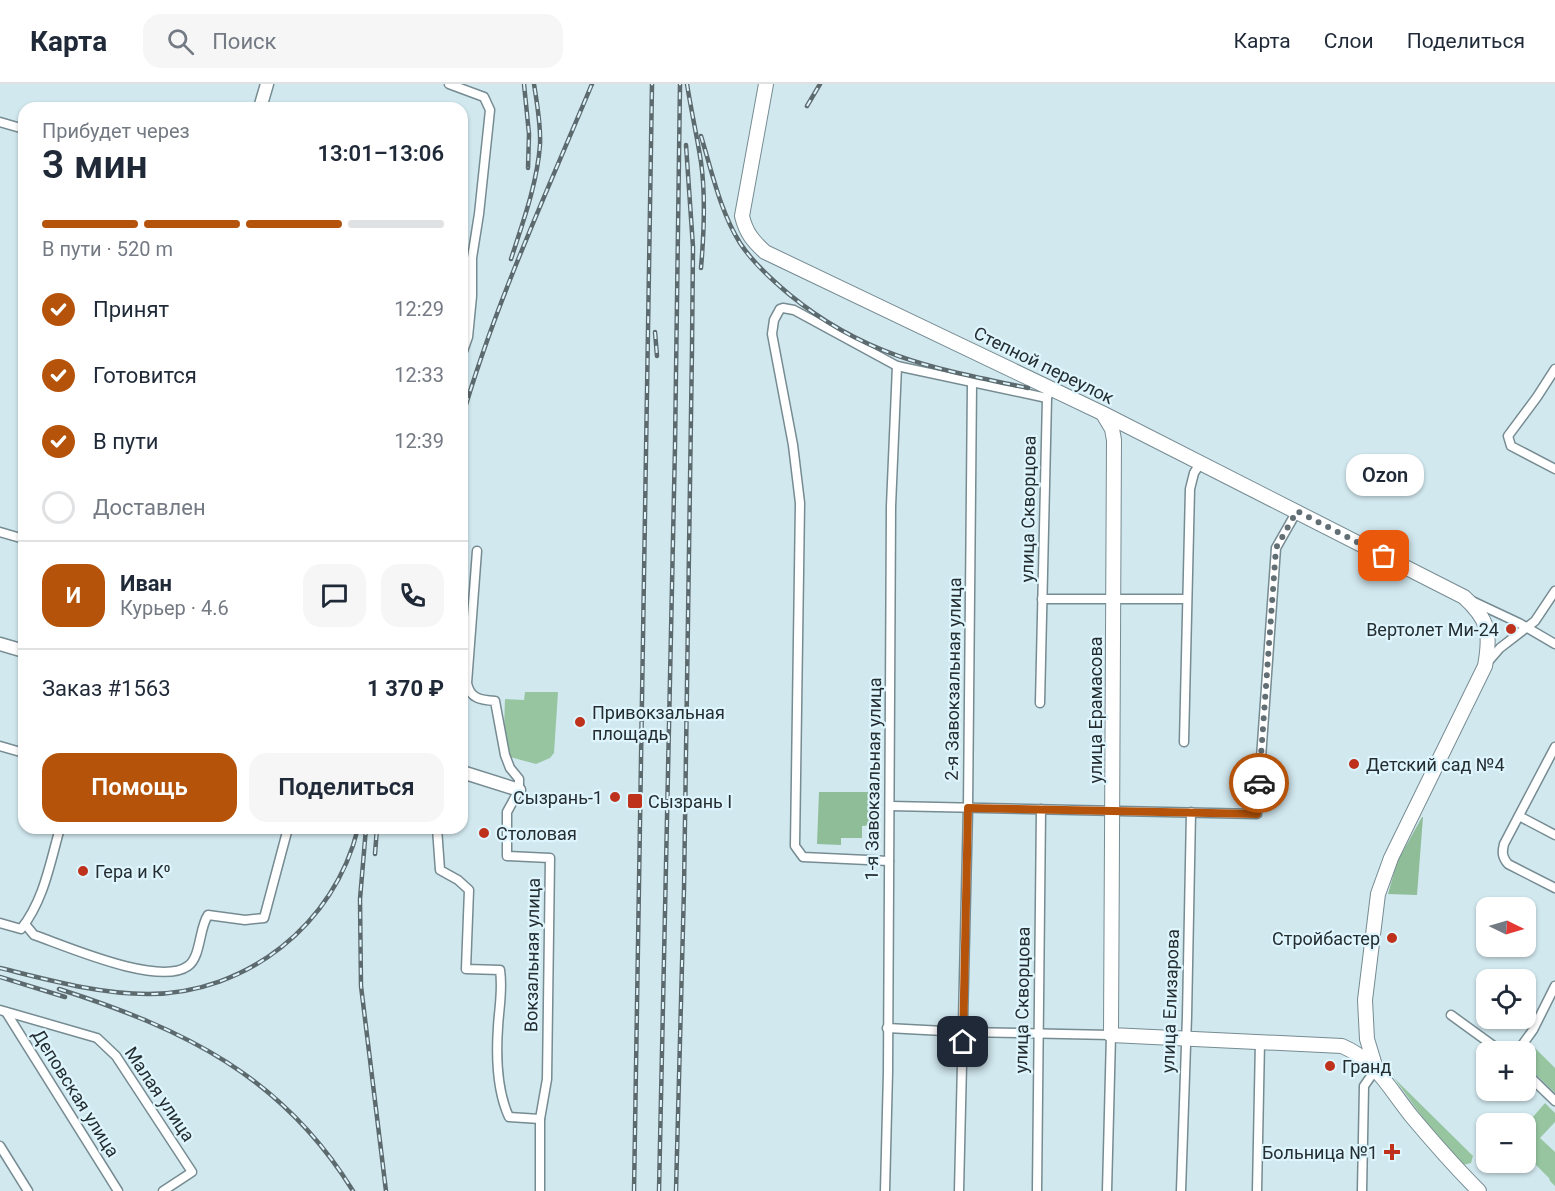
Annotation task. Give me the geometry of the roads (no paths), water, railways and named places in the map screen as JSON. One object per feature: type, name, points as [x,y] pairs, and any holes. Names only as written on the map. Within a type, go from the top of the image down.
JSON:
[{"type":"main road","name":"Степной переулок","points":[[766,84],[742,216],[745,229],[751,239],[765,252],[1049,393],[1102,413],[1464,597]]},
{"type":"main road","name":"улица Ерамасова","points":[[1102,413],[1109,422],[1114,440],[1111,1035]]},
{"type":"main road","points":[[1114,440],[1121,431],[1136,430]]},
{"type":"main road","points":[[1376,1069],[1367,1039],[1365,1000],[1378,894],[1384,873],[1485,666],[1488,630],[1478,610],[1464,597]]},
{"type":"main road","points":[[1342,1046],[1354,1041],[1365,1023]]},
{"type":"main road","points":[[1111,1035],[1342,1046],[1365,1058],[1376,1069],[1412,1117],[1479,1191]]},
{"type":"street","points":[[262,102],[267,84]]},
{"type":"street","points":[[449,84],[480,95],[488,103],[490,110],[472,258],[472,296],[468,337]]},
{"type":"street","points":[[0,123],[18,128]]},
{"type":"street","points":[[468,257],[472,258]]},
{"type":"street","points":[[889,861],[803,857],[795,846],[800,503],[794,445],[773,340],[774,320],[780,309],[794,310],[897,366],[972,383],[1049,393]]},
{"type":"street","name":"1-я Завокзальная улица","points":[[885,1191],[891,506],[897,366]]},
{"type":"street","points":[[1555,369],[1508,436],[1511,446],[1555,469]]},
{"type":"street","name":"2-я Завокзальная улица","points":[[959,1191],[968,808],[972,383]]},
{"type":"street","name":"улица Скворцова","points":[[1040,703],[1049,393]]},
{"type":"street","points":[[1184,742],[1190,489],[1194,473],[1200,462]]},
{"type":"street","points":[[890,806],[1257,814],[1276,548],[1297,511]]},
{"type":"street","points":[[0,532],[18,537]]},
{"type":"street","points":[[468,774],[517,794],[519,779],[510,768],[505,755],[495,701],[480,700],[468,690],[477,551]]},
{"type":"street","points":[[1485,666],[1500,648],[1534,621],[1555,591]]},
{"type":"street","points":[[1464,597],[1555,644]]},
{"type":"street","points":[[1042,599],[1186,599]]},
{"type":"street","points":[[0,644],[18,649]]},
{"type":"street","points":[[0,746],[18,751]]},
{"type":"street","points":[[1555,747],[1504,844],[1504,859],[1508,864],[1555,888]]},
{"type":"street","name":"Вокзальная улица","points":[[517,794],[507,812],[507,856],[550,858],[547,1079],[540,1119],[540,1191]]},
{"type":"street","name":"улица Скворцова","points":[[1037,1191],[1041,809]]},
{"type":"street","name":"улица Елизарова","points":[[1181,1191],[1191,812]]},
{"type":"street","points":[[1519,816],[1555,834]]},
{"type":"street","points":[[0,923],[21,929],[25,924],[40,898],[58,834]]},
{"type":"street","points":[[25,924],[34,935],[141,971],[175,971],[188,966],[196,954],[204,921],[208,915],[245,920],[264,918],[286,834]]},
{"type":"street","name":"Вокзальная улица","points":[[437,834],[440,870],[458,880],[469,890],[466,969],[500,970],[502,981],[498,1067],[504,1106],[509,1117],[540,1119]]},
{"type":"street","points":[[1525,1041],[1555,986]]},
{"type":"street","name":"Малая улица","points":[[3,1011],[98,1038],[116,1056],[192,1172],[163,1191]]},
{"type":"street","name":"Деповская улица","points":[[3,1011],[118,1191]]},
{"type":"street","points":[[1450,1015],[1487,1041]]},
{"type":"street","points":[[887,1028],[1111,1035]]},
{"type":"street","name":"улица Ерамасова","points":[[1107,1191],[1111,1035]]},
{"type":"street","points":[[1257,1191],[1260,1041]]},
{"type":"street","points":[[1362,1191],[1364,1086],[1376,1069]]},
{"type":"street","points":[[1536,1083],[1555,1101]]},
{"type":"street","points":[[0,1146],[28,1191]]},
{"type":"railway","points":[[524,84],[529,134],[528,168]]},
{"type":"railway","points":[[511,259],[529,203],[540,145],[534,84]]},
{"type":"railway","points":[[468,398],[506,291],[592,84]]},
{"type":"railway","points":[[634,1191],[652,84]]},
{"type":"railway","points":[[659,1191],[675,446],[680,84]]},
{"type":"railway","points":[[687,84],[704,188],[701,268]]},
{"type":"railway","points":[[807,106],[820,84]]},
{"type":"railway","points":[[701,136],[717,191],[733,231],[757,264],[790,295],[818,316],[874,347],[932,367],[1028,388]]},
{"type":"railway","points":[[676,1191],[684,889],[693,247],[686,145]]},
{"type":"railway","points":[[655,332],[657,356]]},
{"type":"railway","points":[[0,968],[74,986],[111,992],[148,994],[185,991],[219,982],[252,967],[282,947],[308,923],[329,894],[346,863],[356,834]]},
{"type":"railway","points":[[365,834],[360,899],[361,986],[386,1191]]},
{"type":"railway","points":[[375,854],[377,834]]},
{"type":"railway","points":[[0,977],[65,997]]},
{"type":"railway","points":[[59,989],[148,1021],[226,1062],[262,1087],[295,1117],[325,1151],[353,1191]]},
{"type":"place","name":"Ozon","points":[[1384,556]]},
{"type":"place","name":"Вертолет Ми-24","points":[[1511,629]]},
{"type":"place","name":"Привокзальная площадь","points":[[580,722]]},
{"type":"place","name":"Детский сад №4","points":[[1354,764]]},
{"type":"place","name":"Сызрань-1","points":[[615,797]]},
{"type":"place","name":"Сызрань I","points":[[635,801]]},
{"type":"place","name":"Столовая","points":[[484,833]]},
{"type":"place","name":"Гера и К⁰","points":[[83,871]]},
{"type":"place","name":"Стройбастер","points":[[1392,938]]},
{"type":"place","name":"Гранд","points":[[1330,1066]]},
{"type":"place","name":"Больница №1","points":[[1392,1152]]}]
